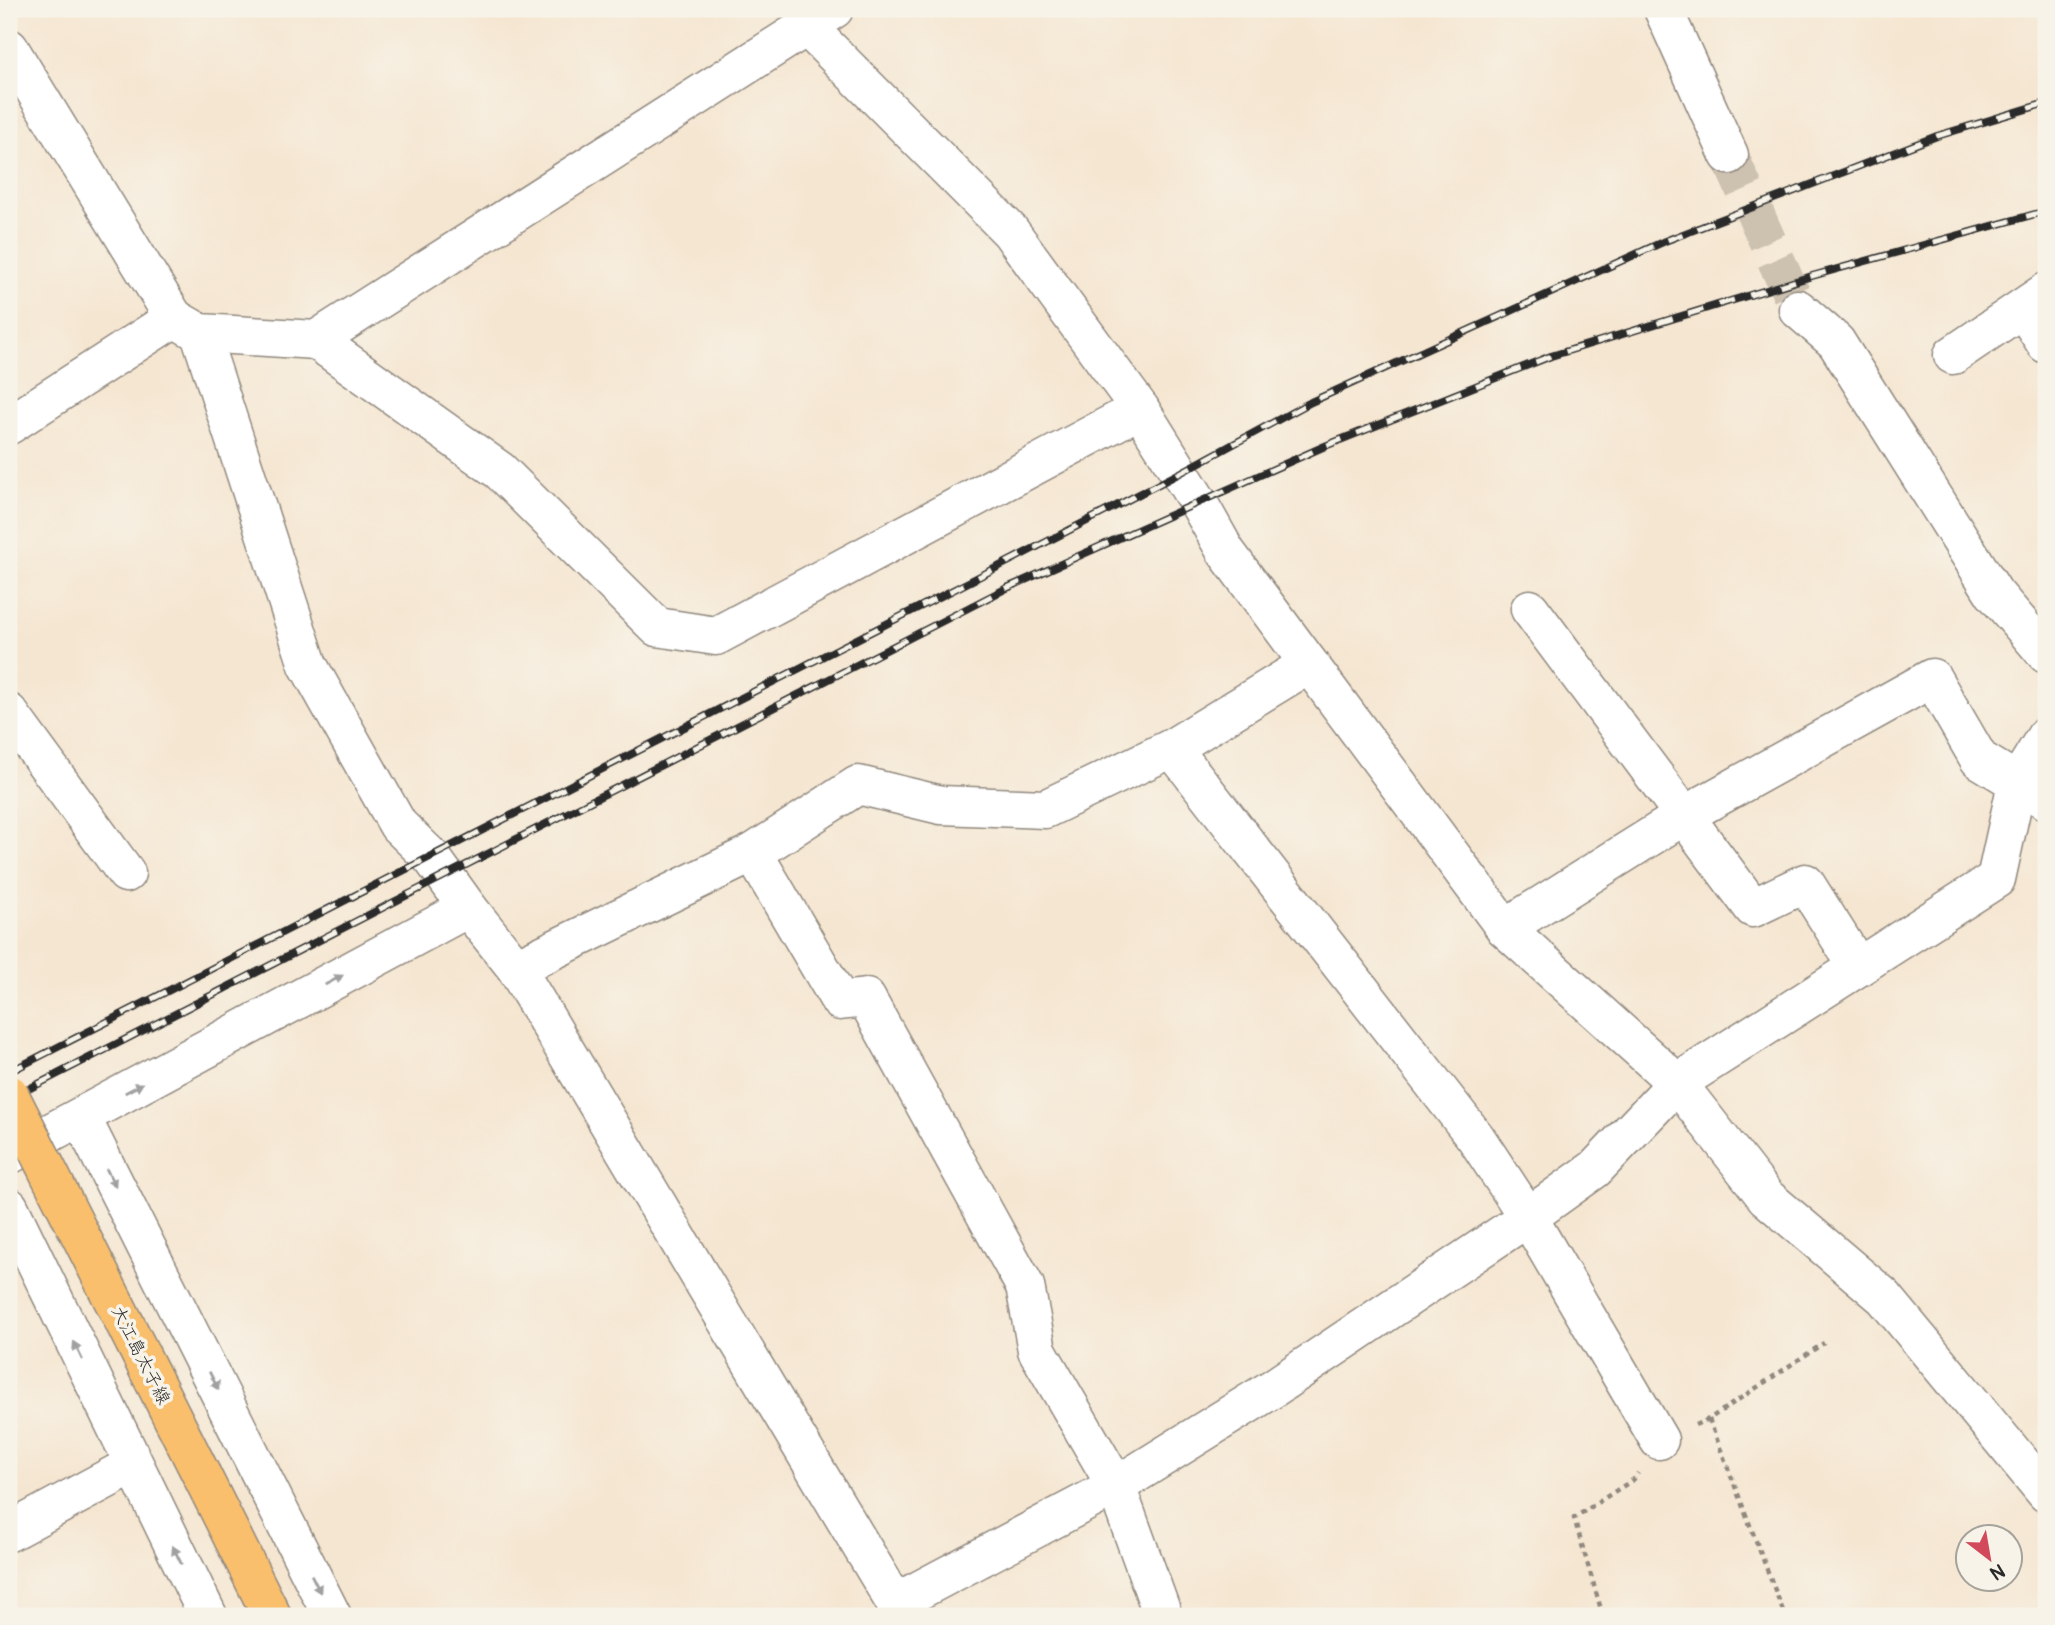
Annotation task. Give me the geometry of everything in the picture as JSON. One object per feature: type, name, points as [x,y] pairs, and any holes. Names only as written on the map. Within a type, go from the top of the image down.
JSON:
[{"type":"main road","name":"大江島太子線","points":[[9,1094],[272,1616]]},
{"type":"street","points":[[1663,9],[1729,155]]},
{"type":"street","points":[[316,340],[821,18],[1010,231],[1140,409],[1226,552],[1505,928],[1677,1083],[1766,1197],[1884,1297],[2046,1493]]},
{"type":"street","points":[[9,48],[187,325],[219,386],[308,665],[398,825],[432,858],[516,968],[899,1610],[1116,1486],[1272,1389],[1595,1169],[1677,1083],[1996,878],[2032,792],[2046,736]]},
{"type":"street","points":[[1953,355],[2035,300],[2046,344]]},
{"type":"street","points":[[1798,309],[1836,342],[1994,593],[2046,654]]},
{"type":"street","points":[[14,409],[187,325],[316,340],[500,471],[657,627],[716,636],[1140,409]]},
{"type":"street","points":[[1530,609],[1753,908],[1805,883],[1858,967]]},
{"type":"street","points":[[516,968],[753,853],[858,785],[941,805],[1045,809],[1172,748],[1309,664]]},
{"type":"street","points":[[1505,928],[1685,816],[1932,678],[1979,760],[2032,792]]},
{"type":"street","points":[[9,713],[126,873]]},
{"type":"street","points":[[1172,748],[1476,1138],[1528,1217],[1659,1440]]},
{"type":"street","points":[[753,853],[840,1001],[866,998],[1025,1286],[1037,1350],[1116,1486],[1163,1616]]},
{"type":"street","points":[[9,1155],[468,908]]},
{"type":"street","points":[[80,1117],[332,1616]]},
{"type":"street","points":[[9,1207],[208,1616]]},
{"type":"street","points":[[9,1532],[133,1465]]},
{"type":"path","points":[[1709,1419],[1785,1616]]},
{"type":"tunnel","points":[[1729,155],[1798,309]]},
{"type":"railway","points":[[9,1072],[992,570],[1311,402],[1665,241],[1937,136],[2046,103]]},
{"type":"railway","points":[[9,1099],[1007,588],[1325,446],[1551,356],[1812,276],[2046,211]]}]
